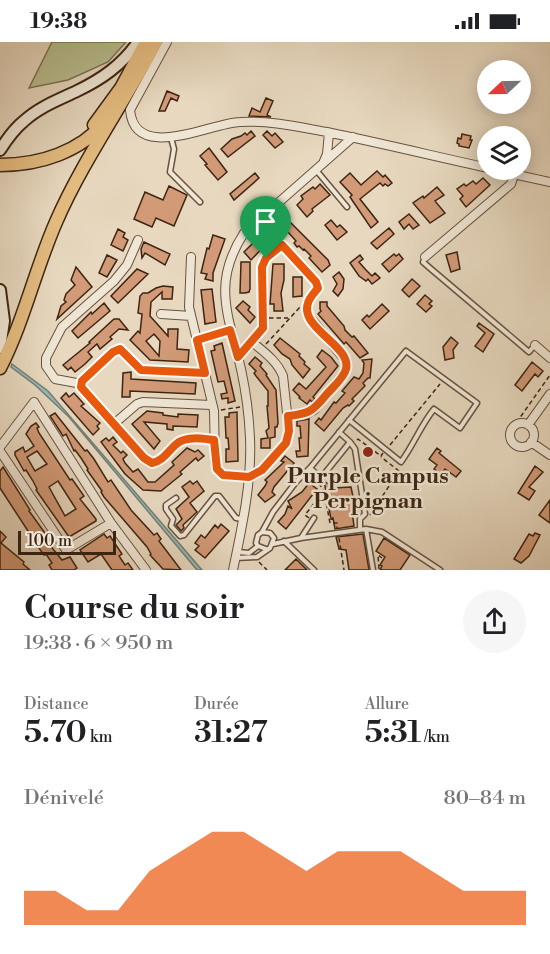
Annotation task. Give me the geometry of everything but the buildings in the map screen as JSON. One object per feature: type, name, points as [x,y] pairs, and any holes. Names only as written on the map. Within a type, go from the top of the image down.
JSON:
[{"type":"main road","points":[[0,150],[9,136],[24,121],[49,104],[105,76],[129,54],[138,42]]},
{"type":"main road","points":[[0,158],[21,158],[43,154],[69,144],[88,131],[114,100],[146,42]]},
{"type":"main road","points":[[0,165],[20,164],[53,157],[93,135],[119,104],[154,42]]},
{"type":"main road","points":[[0,368],[16,333],[56,222],[90,157],[131,89],[154,42]]},
{"type":"main road","points":[[0,290],[4,321],[0,348]]},
{"type":"street","points":[[167,42],[130,110],[131,122],[147,136],[171,138],[220,124],[266,122],[353,137],[477,165]]},
{"type":"street","points":[[323,162],[327,154],[329,133]]},
{"type":"street","points":[[233,570],[249,477],[248,406],[230,330],[224,292],[226,271],[233,249],[244,233],[353,137]]},
{"type":"street","points":[[531,178],[550,182]]},
{"type":"street","points":[[425,257],[511,184],[512,180]]},
{"type":"street","points":[[266,226],[316,282],[318,288],[308,304],[307,314],[347,362],[346,371],[314,410],[304,415],[288,416]]},
{"type":"street","points":[[82,384],[55,379],[46,366],[46,357],[62,327],[114,281],[127,265],[138,240]]},
{"type":"street","points":[[238,357],[263,328],[262,267],[266,258],[282,245]]},
{"type":"street","points":[[191,257],[189,307],[213,408],[217,469],[223,475],[249,477],[262,470],[286,443],[289,431],[283,376],[280,368],[252,342]]},
{"type":"street","points":[[160,314],[191,316]]},
{"type":"street","points":[[197,340],[230,330]]},
{"type":"street","points":[[535,345],[550,358]]},
{"type":"street","points":[[205,373],[141,370],[120,349],[113,352],[82,381],[81,387],[144,458],[152,463],[158,462],[180,441],[214,440]]},
{"type":"street","points":[[524,424],[534,434],[531,442],[521,446],[511,440],[511,429],[524,424],[550,394]]},
{"type":"street","points":[[111,522],[66,550],[0,449],[34,402],[111,522],[146,570]]},
{"type":"street","points":[[115,423],[137,404],[143,402],[213,408]]},
{"type":"street","points":[[531,442],[550,455]]},
{"type":"lane","points":[[171,138],[174,148],[170,172],[200,202]]},
{"type":"lane","points":[[316,169],[347,207]]},
{"type":"lane","points":[[425,257],[423,262],[529,352],[535,345]]},
{"type":"lane","points":[[258,546],[256,539],[273,512],[296,482],[406,351],[477,403],[460,428],[434,409],[424,420],[414,444],[401,462],[349,420]]},
{"type":"lane","points":[[339,432],[352,443],[355,449],[365,514],[360,519],[360,529]]},
{"type":"lane","points":[[310,468],[321,478],[352,443]]},
{"type":"lane","points":[[176,498],[166,505],[166,509],[172,519],[171,526],[180,536],[184,535],[215,496],[219,496],[236,518],[243,519]]},
{"type":"lane","points":[[301,538],[313,520]]},
{"type":"lane","points":[[267,523],[274,538],[283,541],[314,570]]},
{"type":"lane","points":[[366,529],[373,570]]},
{"type":"lane","points":[[236,555],[254,557],[273,544],[283,541],[366,529],[382,532],[440,570]]},
{"type":"lane","points":[[262,532],[270,533]]},
{"type":"lane","points":[[273,544],[274,538]]},
{"type":"lane","points":[[236,555],[249,553],[258,546]]},
{"type":"lane","points":[[258,546],[266,549]]},
{"type":"path","points":[[261,350],[299,306],[308,304]]},
{"type":"path","points":[[263,318],[289,318]]},
{"type":"path","points":[[524,424],[519,418],[550,375]]},
{"type":"path","points":[[381,456],[444,378]]},
{"type":"path","points":[[213,408],[248,406]]},
{"type":"path","points":[[352,443],[358,439],[399,471],[370,515],[360,519]]},
{"type":"path","points":[[313,520],[305,515],[324,491],[320,485],[326,478]]},
{"type":"path","points":[[254,557],[266,570]]},
{"type":"green space","points":[[52,42],[126,42],[108,62],[68,80],[29,88]]},
{"type":"water","points":[[12,364],[48,391],[202,570],[197,570],[69,417],[35,385],[11,367]]},
{"type":"place","name":"Purple Campus Perpignan","points":[[368,452]]},
{"type":"route","points":[[282,245],[316,282],[318,288],[308,304],[307,314],[342,354],[347,362],[346,371],[314,410],[304,415],[288,416],[289,437],[286,443],[262,470],[249,477],[223,475],[217,469],[214,440],[180,441],[158,462],[152,463],[144,458],[81,387],[82,381],[113,352],[120,349],[141,370],[205,373],[197,340],[230,330],[238,357],[241,355],[263,328],[262,267],[266,258],[282,245]]}]
